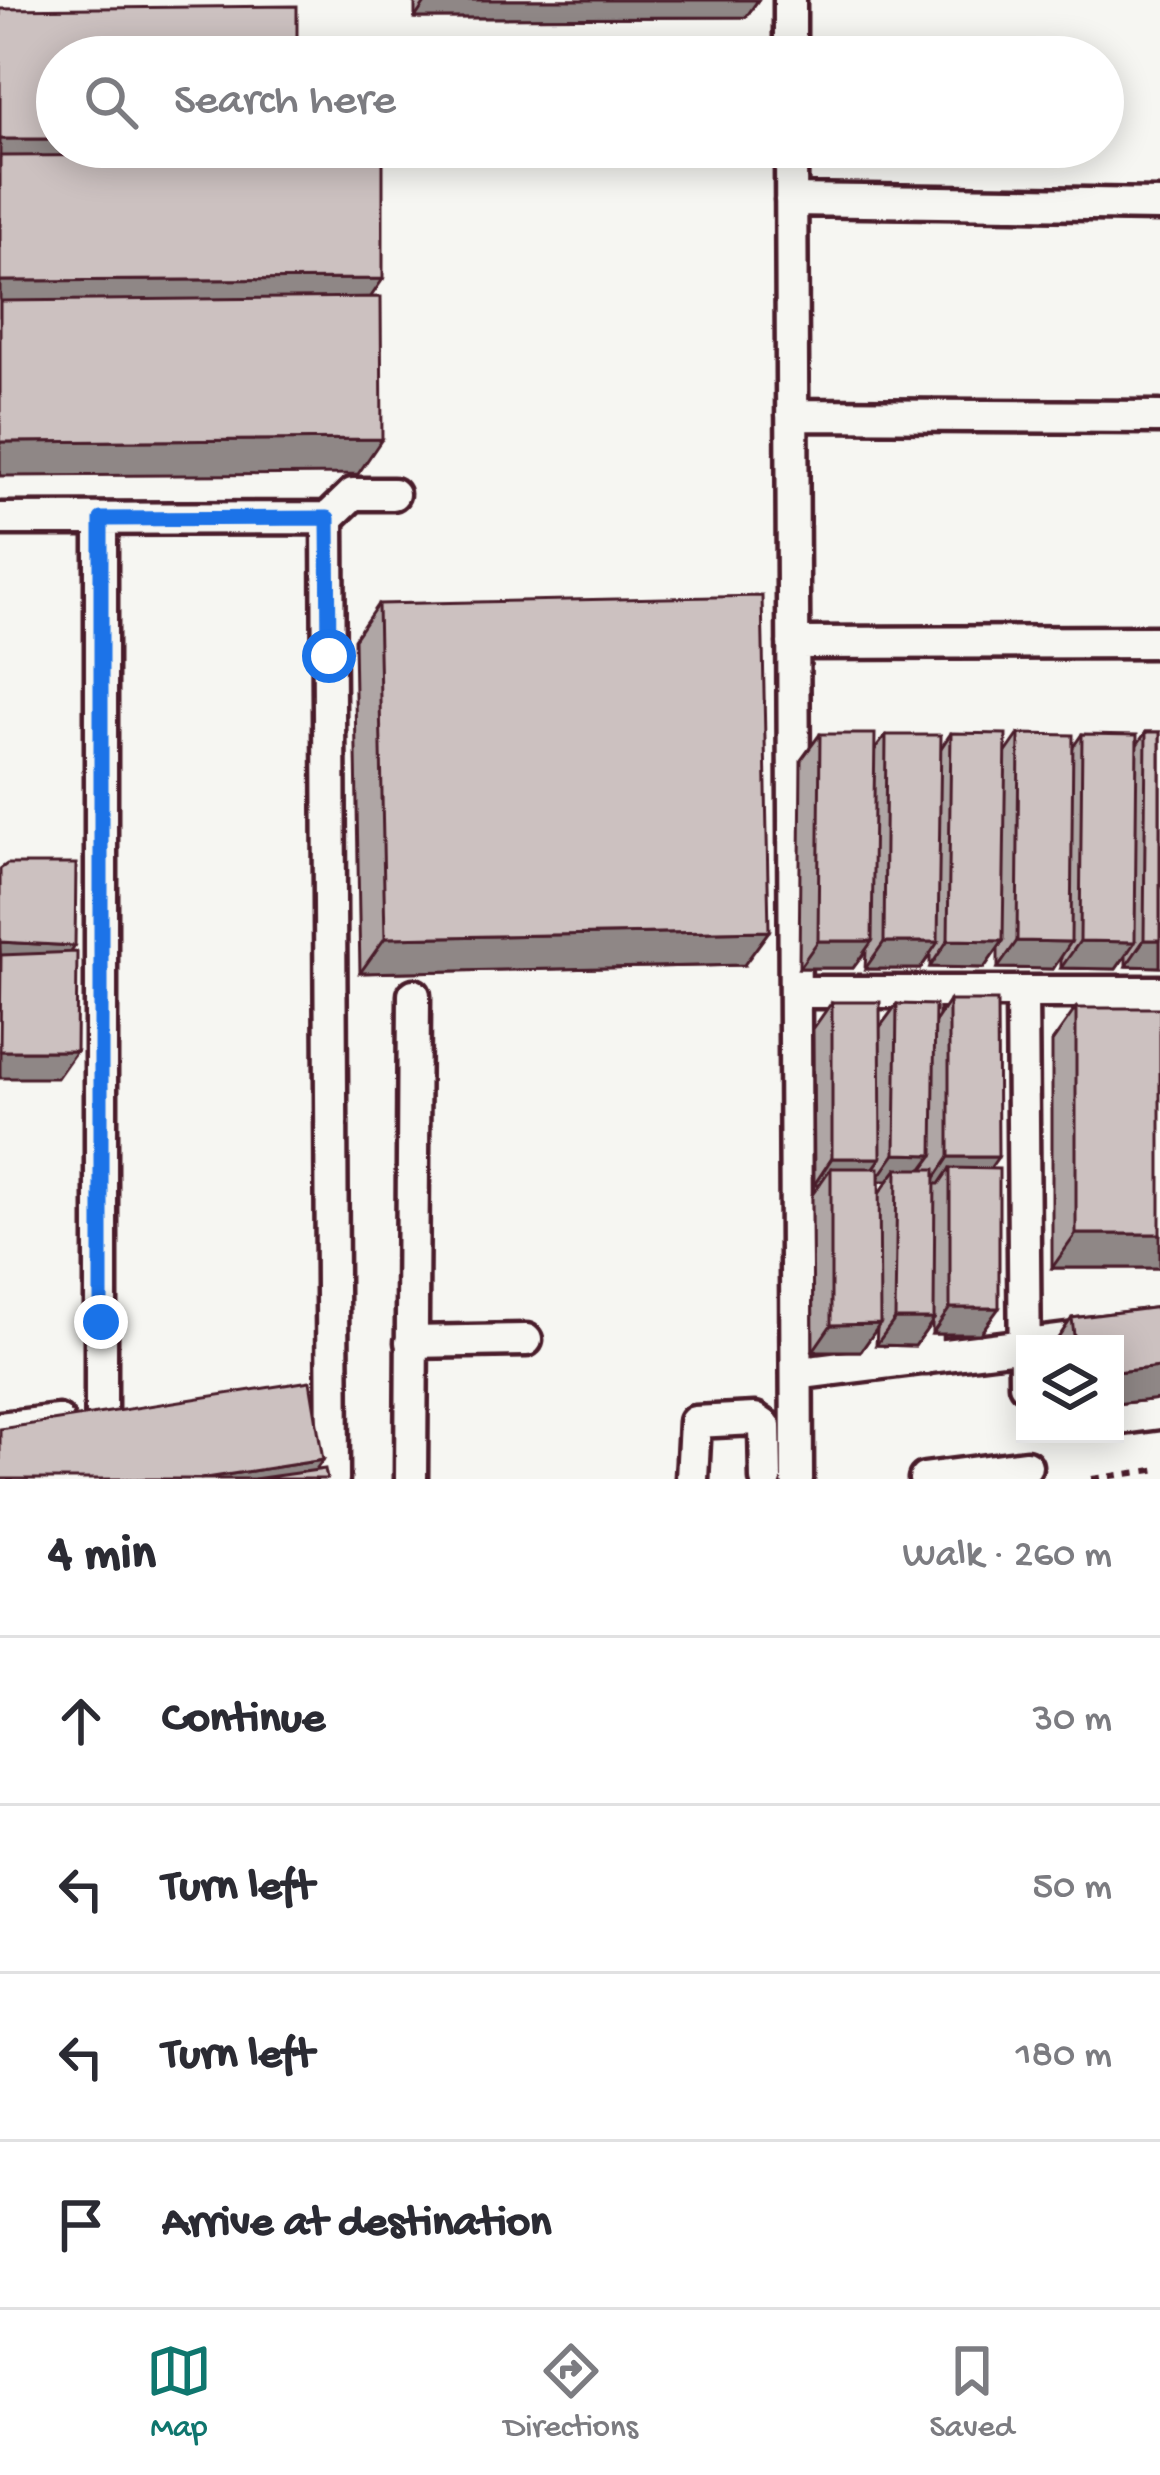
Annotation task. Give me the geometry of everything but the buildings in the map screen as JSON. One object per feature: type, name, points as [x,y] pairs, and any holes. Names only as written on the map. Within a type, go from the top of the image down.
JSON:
[{"type":"street","points":[[790,0],[790,36]]},
{"type":"street","points":[[791,168],[797,1479]]},
{"type":"street","points":[[791,200],[1160,205]]},
{"type":"street","points":[[792,415],[1160,417]]},
{"type":"street","points":[[0,519],[328,518],[353,494],[393,494]]},
{"type":"street","points":[[328,518],[321,1392],[333,1479]]},
{"type":"street","points":[[0,1428],[112,1415],[101,519]]},
{"type":"street","points":[[793,643],[1160,642]]},
{"type":"street","points":[[802,992],[866,1004],[922,992],[1160,992]]},
{"type":"street","points":[[922,992],[923,1083]]},
{"type":"street","points":[[1022,992],[1025,1335]]},
{"type":"street","points":[[411,1479],[414,995]]},
{"type":"street","points":[[925,1266],[926,1358]]},
{"type":"street","points":[[868,1271],[868,1364]]},
{"type":"street","points":[[1106,1335],[1160,1328]]},
{"type":"street","points":[[411,1342],[526,1340]]},
{"type":"street","points":[[810,1372],[1016,1347]]},
{"type":"street","points":[[1124,1418],[1160,1413]]},
{"type":"street","points":[[692,1479],[694,1422],[755,1419],[765,1426],[766,1479]]},
{"type":"street","points":[[925,1479],[1026,1472]]},
{"type":"path","points":[[1092,1479],[1160,1469]]},
{"type":"route","points":[[101,1322],[101,519],[328,518],[329,656]]}]
